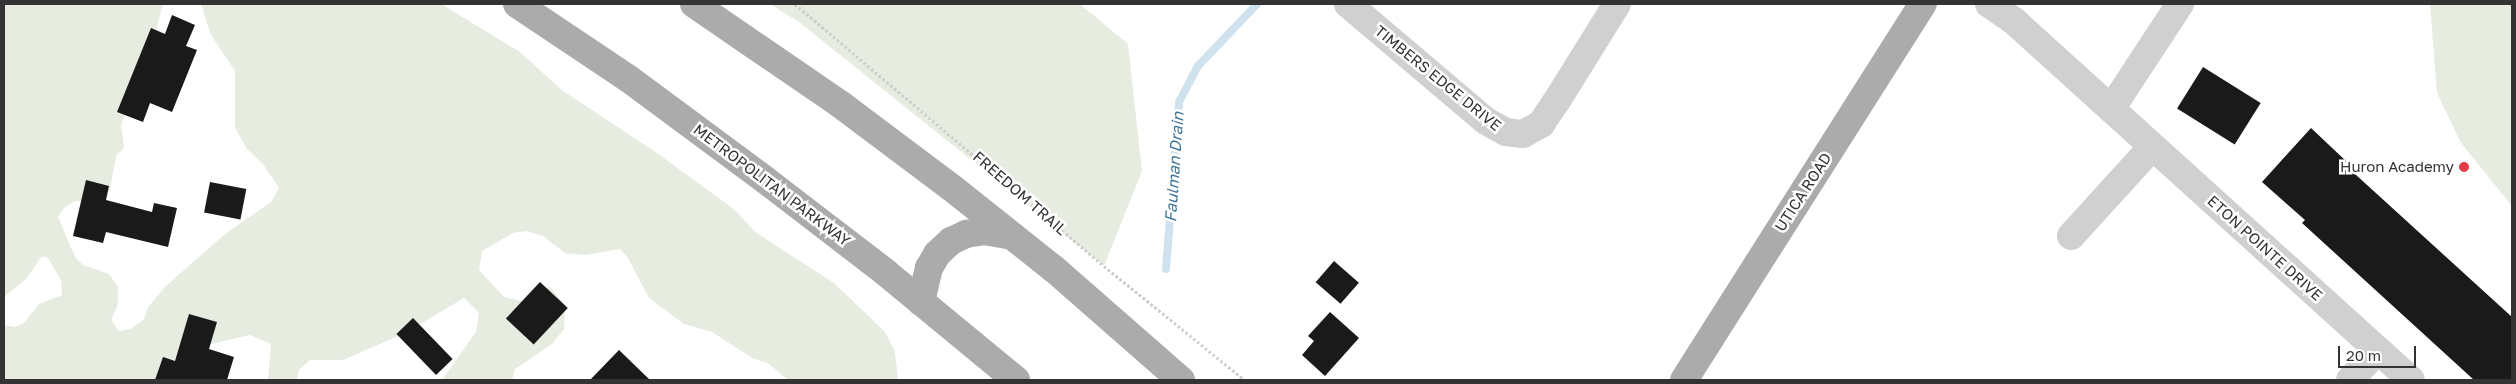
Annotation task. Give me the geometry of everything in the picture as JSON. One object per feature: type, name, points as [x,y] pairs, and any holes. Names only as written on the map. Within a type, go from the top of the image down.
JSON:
[{"type":"main road","name":"METROPOLITAN PARKWAY","points":[[517,4],[698,128],[921,302],[1016,380]]},
{"type":"main road","points":[[694,4],[840,104],[1013,236],[1181,380]]},
{"type":"main road","name":"UTICA ROAD","points":[[1684,380],[1924,4]]},
{"type":"main road","points":[[921,302],[929,268],[937,254],[950,241],[966,234],[984,231],[1013,236]]},
{"type":"street","name":"TIMBERS EDGE DRIVE","points":[[1348,4],[1486,121],[1506,132],[1522,134],[1541,124],[1617,4]]},
{"type":"street","name":"ETON POINTE DRIVE","points":[[1989,4],[2014,21],[2411,380]]},
{"type":"street","points":[[2111,109],[2180,4]]},
{"type":"street","points":[[2071,236],[2152,147]]},
{"type":"street","points":[[2350,380],[2378,350]]},
{"type":"path","name":"FREEDOM TRAIL","points":[[795,4],[1104,266],[1245,380]]},
{"type":"shaded area","points":[[4,4],[163,4],[153,42],[121,125],[124,148],[116,156],[110,190],[101,200],[75,201],[65,207],[58,217],[75,257],[83,265],[109,274],[118,287],[118,304],[111,320],[119,331],[131,329],[144,319],[148,307],[166,286],[225,234],[271,202],[279,188],[263,164],[247,149],[235,128],[235,71],[211,35],[201,4],[441,4],[520,52],[563,91],[657,153],[735,210],[755,232],[834,283],[885,332],[895,352],[898,380],[788,380],[768,363],[752,358],[712,332],[684,324],[649,298],[628,258],[620,249],[585,255],[565,253],[543,236],[526,231],[513,233],[482,251],[479,270],[504,297],[521,301],[530,292],[550,287],[565,305],[564,329],[552,344],[515,369],[512,380],[442,380],[476,332],[479,313],[464,298],[403,334],[343,360],[310,360],[299,370],[297,380],[268,380],[271,344],[250,335],[186,350],[169,365],[169,380],[4,380],[4,325],[15,327],[25,322],[39,304],[62,295],[61,280],[48,258],[42,256],[27,278],[4,297]]},
{"type":"shaded area","points":[[770,4],[1080,4],[1128,44],[1142,171],[1104,266],[799,22]]},
{"type":"shaded area","points":[[2430,4],[2512,4],[2512,206],[2461,143],[2437,93]]},
{"type":"building","points":[[172,15],[195,25],[186,46],[197,50],[172,112],[150,103],[143,122],[117,112],[151,28],[165,34]]},
{"type":"building","points":[[2203,67],[2261,103],[2235,145],[2177,109]]},
{"type":"building","points":[[2311,128],[2346,161],[2344,164],[2512,317],[2512,380],[2474,380],[2302,223],[2305,220],[2262,182]]},
{"type":"building","points":[[86,180],[109,186],[106,200],[152,212],[154,203],[177,208],[168,247],[106,232],[103,243],[73,236]]},
{"type":"building","points":[[210,182],[246,189],[240,219],[204,212]]},
{"type":"building","points":[[1334,261],[1359,283],[1341,304],[1316,282]]},
{"type":"building","points":[[540,282],[568,308],[534,344],[506,319]]},
{"type":"building","points":[[1330,312],[1359,338],[1325,376],[1302,355],[1314,341],[1308,336]]},
{"type":"building","points":[[189,314],[217,322],[209,349],[234,357],[227,380],[155,380],[163,357],[175,361]]},
{"type":"building","points":[[413,318],[453,359],[436,375],[396,334]]},
{"type":"building","points":[[619,350],[650,380],[590,380]]},
{"type":"waterway","name":"Faulman Drain","points":[[1166,269],[1179,102],[1198,66],[1257,4]]},
{"type":"place","name":"Huron Academy","points":[[2464,167]]}]
